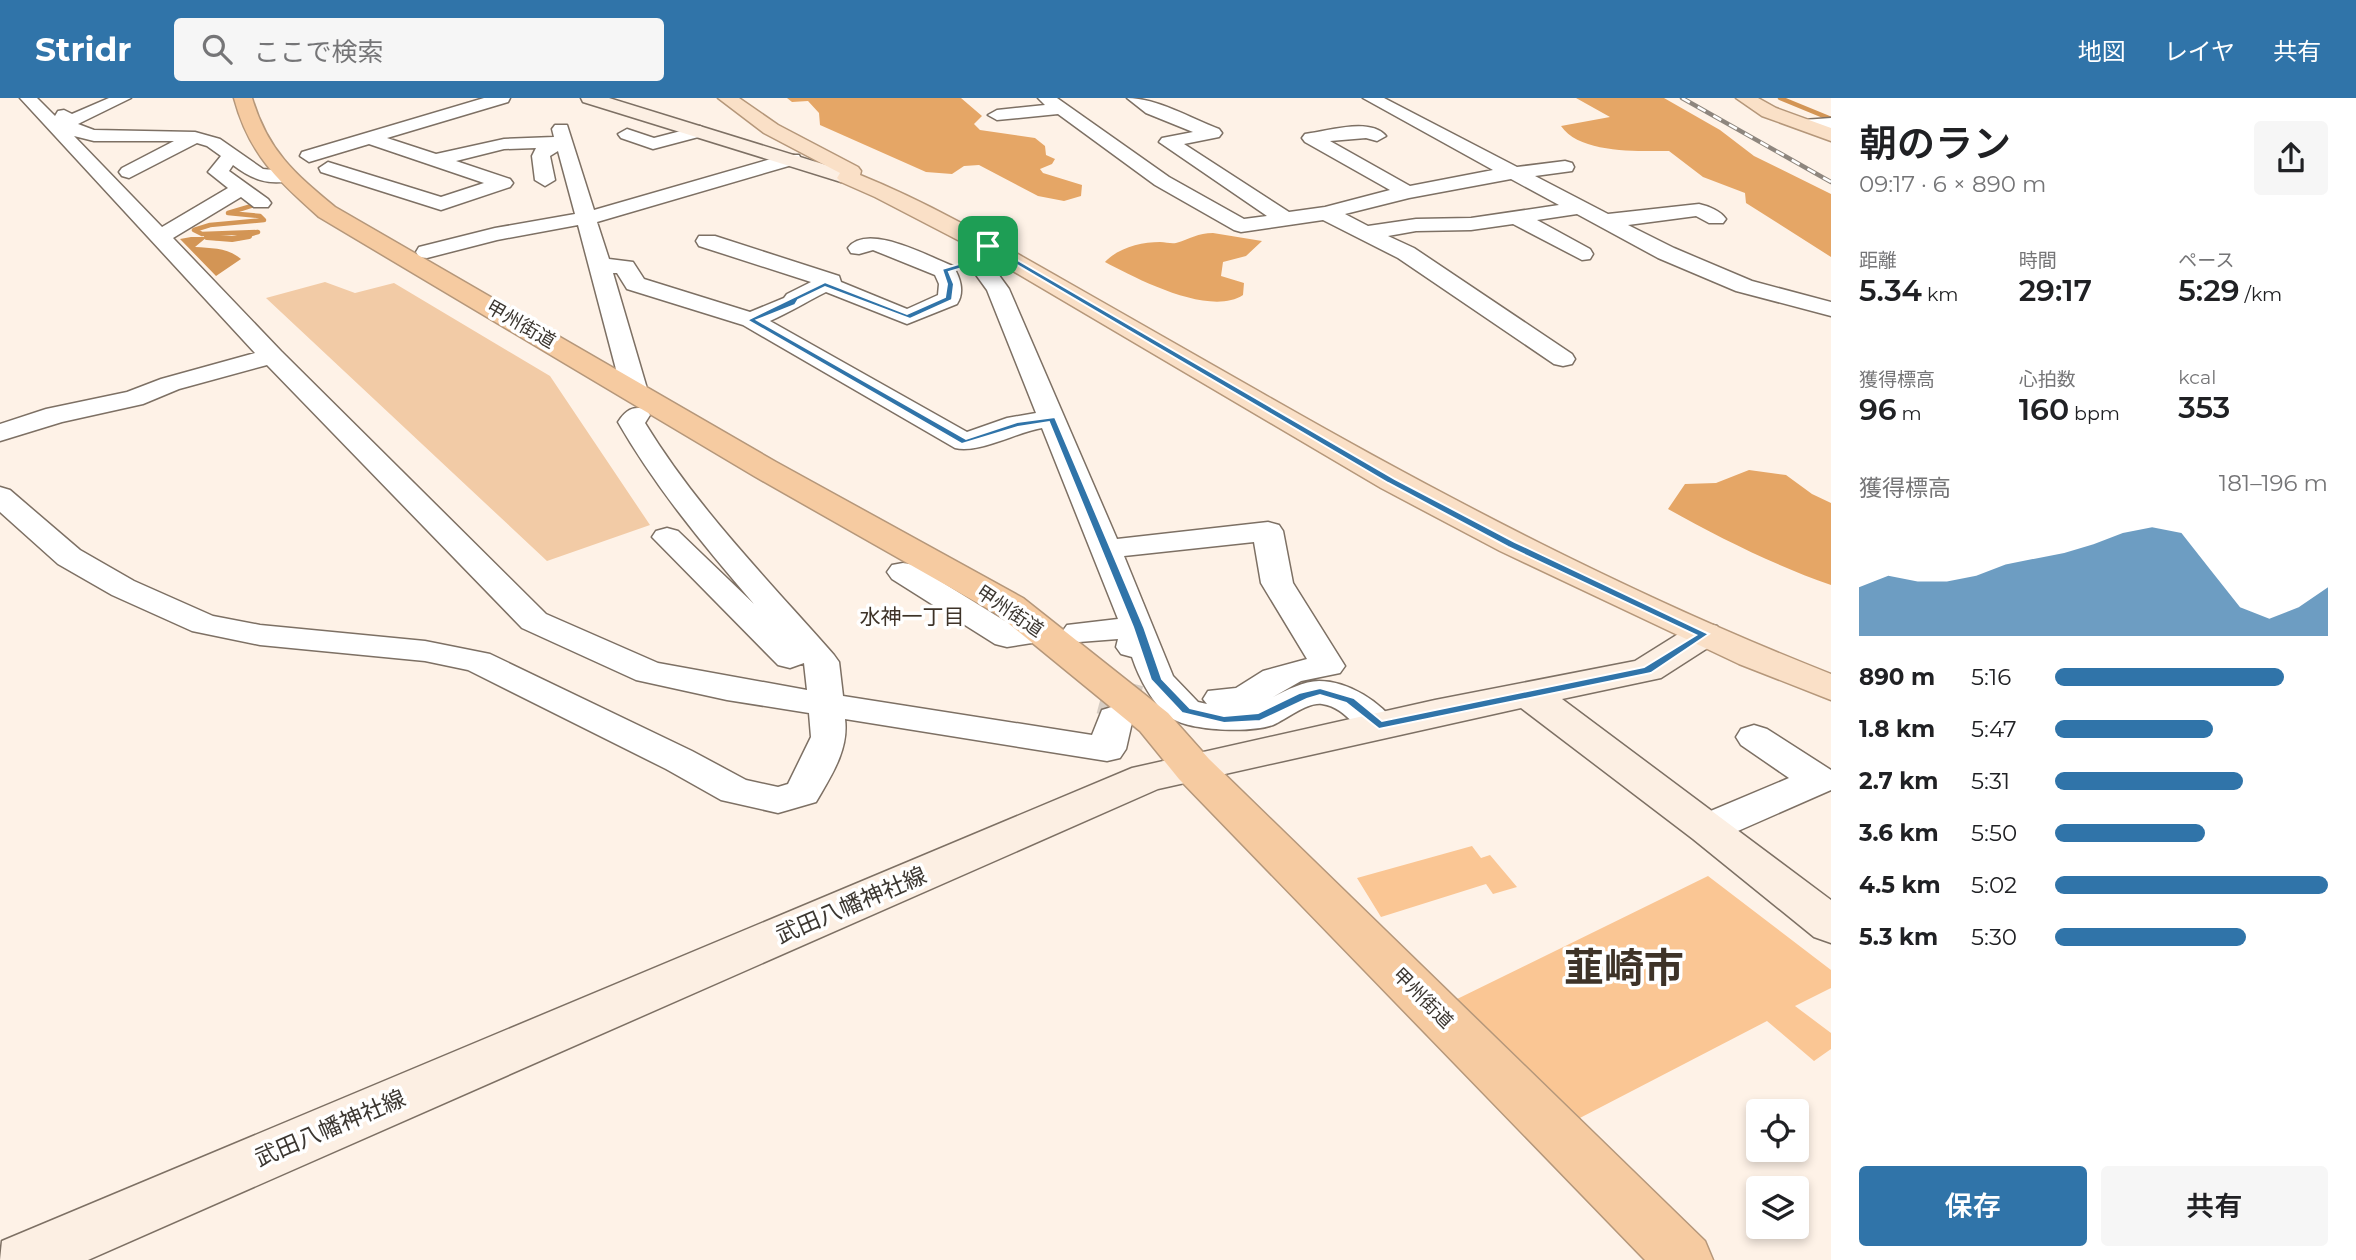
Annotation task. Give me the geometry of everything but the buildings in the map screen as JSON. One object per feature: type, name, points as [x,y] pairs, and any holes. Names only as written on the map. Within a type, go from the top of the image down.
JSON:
[{"type":"highway","name":"甲州街道","points":[[243,98],[253,135],[271,162],[327,212],[636,403],[765,468],[1010,606],[1154,722],[1171,773],[1684,1260]]},
{"type":"main road","points":[[590,98],[792,159],[883,192],[982,253],[1203,368],[1392,481],[1512,544],[1704,634],[1831,688]]},
{"type":"main road","points":[[727,98],[771,129],[851,170],[848,178]]},
{"type":"main road","points":[[1745,98],[1831,135]]},
{"type":"main road","name":"武田八幡神社線","points":[[23,1260],[1171,773],[1647,670],[1704,634]]},
{"type":"main road","points":[[1530,695],[1708,828],[1831,925]]},
{"type":"street","points":[[27,98],[272,356],[534,621],[648,672],[727,690],[1107,749],[1115,718]]},
{"type":"street","points":[[123,98],[65,118],[78,133],[97,136],[195,137],[223,145],[258,175],[287,176]]},
{"type":"street","points":[[424,106],[449,98]]},
{"type":"street","points":[[309,156],[502,98]]},
{"type":"street","points":[[1135,98],[1152,109],[1213,133],[1168,142],[1285,219]]},
{"type":"street","points":[[1371,98],[1666,253],[1744,286],[1831,309]]},
{"type":"street","points":[[998,115],[1053,103],[1148,176],[1241,226],[1326,213],[1407,192],[1513,172],[1565,167]]},
{"type":"street","points":[[129,172],[223,123]]},
{"type":"street","points":[[1803,125],[1831,123]]},
{"type":"street","points":[[626,134],[653,144],[700,131]]},
{"type":"street","points":[[1377,136],[1369,132],[1311,138],[1407,192]]},
{"type":"street","points":[[435,160],[504,144],[563,135]]},
{"type":"street","points":[[545,180],[541,156],[543,151],[563,135]]},
{"type":"street","points":[[0,496],[69,557],[123,588],[204,624],[260,635],[425,651],[478,661],[679,760],[735,791],[778,800],[802,793],[816,769],[829,737],[822,662],[706,529],[646,447],[632,422],[636,403],[563,135]]},
{"type":"street","points":[[328,168],[442,204],[503,183],[369,138]]},
{"type":"street","points":[[1470,150],[1504,145]]},
{"type":"street","points":[[232,155],[218,172],[261,203]]},
{"type":"street","points":[[427,252],[495,234],[612,213],[792,159]]},
{"type":"street","points":[[1114,167],[1148,176],[1210,171]]},
{"type":"street","points":[[1419,174],[1443,186]]},
{"type":"street","points":[[160,237],[240,189]]},
{"type":"street","points":[[1344,190],[1416,225]]},
{"type":"street","points":[[1201,204],[1252,199]]},
{"type":"street","points":[[1369,232],[1416,225],[1471,224],[1580,208]]},
{"type":"street","points":[[1605,221],[1699,210],[1716,219]]},
{"type":"street","points":[[1326,213],[1369,232],[1406,253],[1563,359]]},
{"type":"street","points":[[1516,217],[1582,254]]},
{"type":"street","points":[[707,241],[831,281],[795,299],[793,303],[751,320]]},
{"type":"street","points":[[825,285],[907,317],[949,299],[950,284],[945,271],[874,243],[859,248]]},
{"type":"street","points":[[945,271],[982,253],[1138,627],[1157,680],[1186,711],[1224,720],[1260,717],[1265,702],[1266,684],[1285,674],[1328,666],[1277,583],[1268,531],[1106,549]]},
{"type":"street","points":[[599,265],[625,267],[635,284],[751,320],[965,442],[1017,424],[1052,419]]},
{"type":"street","points":[[0,433],[55,415],[134,398],[170,384],[272,356]]},
{"type":"street","points":[[667,537],[783,650],[828,704]]},
{"type":"street","points":[[903,572],[1007,637],[1020,636]]},
{"type":"street","points":[[1079,632],[1138,627]]},
{"type":"street","points":[[1128,670],[1138,627]]},
{"type":"street","points":[[1191,684],[1211,698],[1233,702],[1265,702],[1320,692],[1350,700],[1379,726]]},
{"type":"street","points":[[1708,828],[1819,780],[1754,737]]},
{"type":"shaded area","points":[[787,98],[961,98],[982,116],[974,124],[980,130],[1035,138],[1045,146],[1046,155],[1055,159],[1052,164],[1040,169],[1043,173],[1082,185],[1081,196],[1064,201],[1038,196],[979,165],[964,166],[952,174],[926,172],[820,125],[819,113],[808,101],[792,102]]},
{"type":"shaded area","points":[[1576,98],[1664,98],[1720,130],[1754,156],[1831,194],[1831,257],[1746,203],[1745,193],[1703,177],[1669,151],[1611,149],[1582,142],[1570,135],[1561,126],[1610,117]]},
{"type":"shaded area","points":[[1213,233],[1262,241],[1246,256],[1223,262],[1221,276],[1244,283],[1243,295],[1229,301],[1193,299],[1154,286],[1105,262],[1116,253],[1138,245],[1153,242],[1176,243]]},
{"type":"shaded area","points":[[207,237],[195,247],[214,248],[241,259],[216,276],[180,239]]},
{"type":"shaded area","points":[[325,282],[355,293],[394,283],[550,376],[650,525],[547,561],[266,298]]},
{"type":"shaded area","points":[[1749,470],[1786,475],[1812,494],[1831,503],[1831,585],[1748,550],[1668,509],[1685,484],[1716,483]]},
{"type":"waterway","points":[[1780,98],[1831,119]]},
{"type":"waterway","points":[[241,237],[258,232],[202,234],[194,230],[210,225],[264,220],[260,216],[228,213],[261,203]]},
{"type":"waterway","points":[[241,237],[249,236]]},
{"type":"waterway","points":[[217,238],[207,237],[241,237]]},
{"type":"tunnel","points":[[1115,718],[1128,669]]},
{"type":"railway","points":[[1682,98],[1831,182]]},
{"type":"district","name":"水神一丁目","points":[[912,616]]},
{"type":"district","name":"韮崎市","points":[[1624,967]]},
{"type":"route","points":[[988,246],[1214,375],[1307,433],[1392,481],[1512,544],[1704,634],[1647,670],[1379,726],[1350,700],[1320,692],[1303,696],[1260,717],[1224,720],[1186,711],[1157,680],[1138,627],[1052,419],[1017,424],[965,442],[751,320],[793,303],[795,299],[825,285],[907,317],[949,299],[950,284],[945,271],[976,261],[972,254],[988,246]]}]
